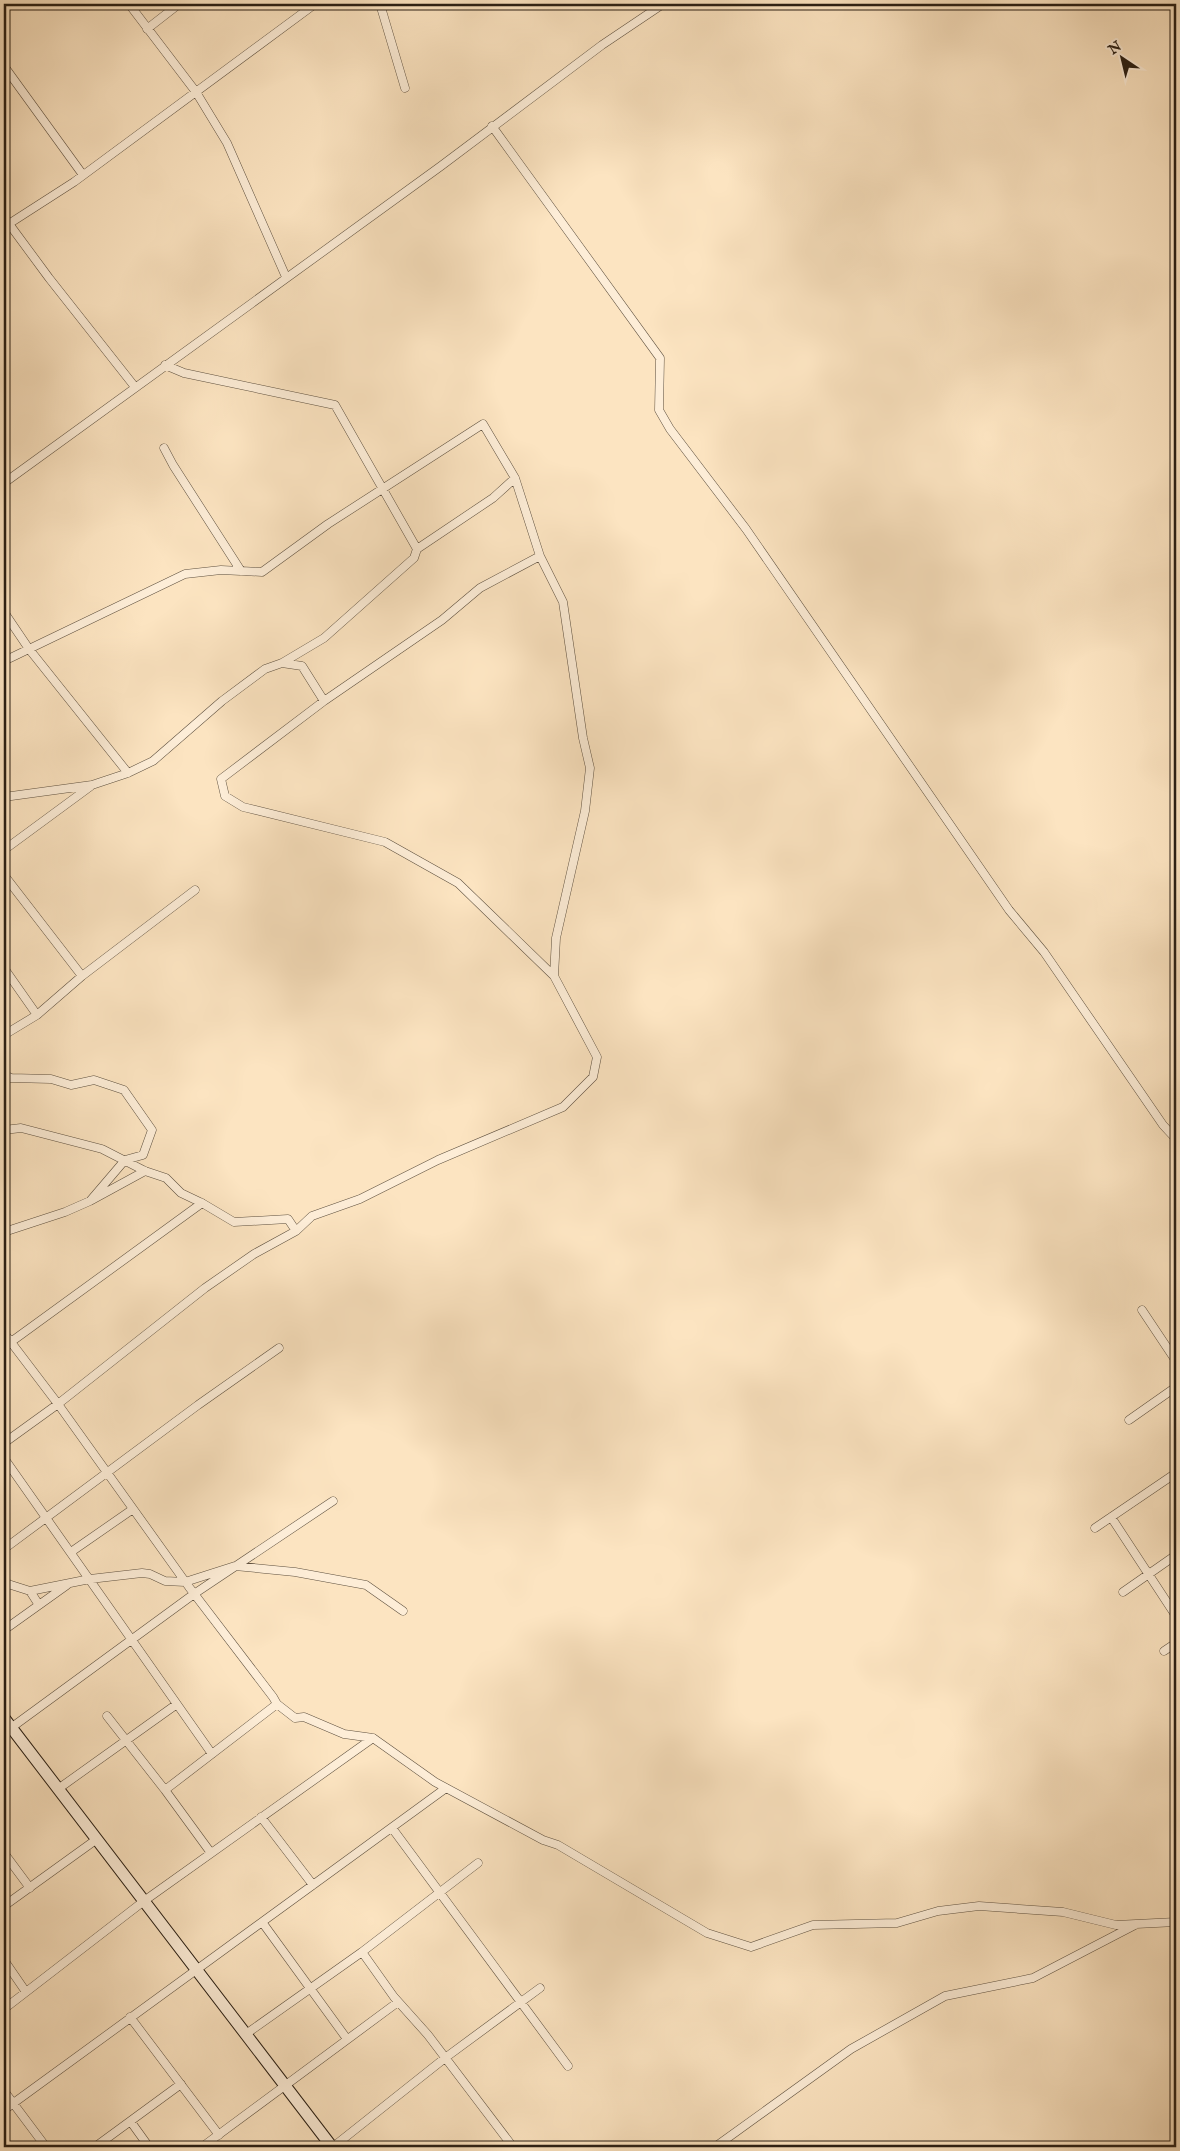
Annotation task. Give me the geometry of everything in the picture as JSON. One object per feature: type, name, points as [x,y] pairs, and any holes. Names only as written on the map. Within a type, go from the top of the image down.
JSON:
[{"type":"main road","points":[[4,1718],[8,1730],[97,1839],[332,2147]]},
{"type":"street","points":[[129,4],[196,92],[228,143],[286,277]]},
{"type":"street","points":[[147,29],[179,4]]},
{"type":"street","points":[[135,387],[5,222],[84,175],[315,4]]},
{"type":"street","points":[[380,4],[405,88]]},
{"type":"street","points":[[4,483],[441,166],[602,45],[664,4]]},
{"type":"street","points":[[4,66],[84,175]]},
{"type":"street","points":[[492,126],[660,358],[659,410],[670,429],[746,529],[1009,910],[1044,952],[1162,1125],[1176,1139]]},
{"type":"street","points":[[165,365],[184,373],[335,405],[417,549]]},
{"type":"street","points":[[4,661],[185,574],[221,570],[262,572],[328,524],[482,424],[515,478],[540,556],[563,602],[583,738],[590,768],[585,811],[556,938],[554,976]]},
{"type":"street","points":[[164,448],[241,571]]},
{"type":"street","points":[[4,797],[92,785],[128,773],[153,761],[222,701],[266,669],[282,663],[324,638],[414,558],[417,549],[493,498],[515,478]]},
{"type":"street","points":[[4,1444],[58,1404],[205,1288],[254,1254],[296,1231],[312,1216],[360,1199],[438,1160],[563,1107],[594,1077],[596,1057],[554,976],[458,883],[385,842],[244,807],[225,796],[221,779],[324,701],[442,620],[480,588],[540,556]]},
{"type":"street","points":[[4,612],[29,649],[128,773]]},
{"type":"street","points":[[282,663],[302,666],[324,701]]},
{"type":"street","points":[[4,850],[92,785]]},
{"type":"street","points":[[4,875],[82,976]]},
{"type":"street","points":[[4,1035],[37,1015],[82,976],[195,890]]},
{"type":"street","points":[[4,970],[37,1015]]},
{"type":"street","points":[[4,1075],[10,1078],[51,1079],[71,1085],[94,1080],[124,1090],[152,1130],[143,1155],[125,1160],[90,1201]]},
{"type":"street","points":[[4,1130],[21,1128],[102,1149],[145,1171],[166,1178],[181,1193],[234,1222],[288,1219],[296,1231]]},
{"type":"street","points":[[4,1232],[65,1212],[90,1201],[145,1171]]},
{"type":"street","points":[[7,1345],[202,1203]]},
{"type":"street","points":[[1142,1310],[1176,1361]]},
{"type":"street","points":[[4,1333],[7,1345],[58,1404],[185,1582],[277,1704],[295,1718],[304,1717],[344,1734],[372,1738],[446,1788],[544,1840],[558,1845],[707,1933],[752,1947],[813,1925],[897,1923],[938,1910],[979,1906],[1063,1912],[1116,1925],[1176,1922]]},
{"type":"street","points":[[4,1549],[279,1348]]},
{"type":"street","points":[[1129,1420],[1176,1387]]},
{"type":"street","points":[[4,1458],[212,1754]]},
{"type":"street","points":[[1095,1528],[1176,1473]]},
{"type":"street","points":[[8,1730],[194,1594],[333,1500]]},
{"type":"street","points":[[71,1552],[133,1509]]},
{"type":"street","points":[[1111,1517],[1176,1616]]},
{"type":"street","points":[[1123,1592],[1176,1556]]},
{"type":"street","points":[[4,1579],[8,1584],[30,1591],[71,1582],[87,1576],[142,1573],[150,1574],[165,1581],[185,1582],[235,1566],[295,1572],[366,1585],[403,1611]]},
{"type":"street","points":[[4,1630],[71,1582]]},
{"type":"street","points":[[30,1591],[38,1605]]},
{"type":"street","points":[[1164,1651],[1176,1642]]},
{"type":"street","points":[[58,1789],[177,1704]]},
{"type":"street","points":[[166,1790],[277,1704]]},
{"type":"street","points":[[107,1716],[125,1741],[166,1790],[211,1853]]},
{"type":"street","points":[[4,2009],[144,1901],[372,1738]]},
{"type":"street","points":[[4,2110],[446,1788]]},
{"type":"street","points":[[262,1817],[313,1885]]},
{"type":"street","points":[[392,1828],[568,2066]]},
{"type":"street","points":[[4,1906],[97,1839]]},
{"type":"street","points":[[4,1853],[30,1888]]},
{"type":"street","points":[[246,2034],[362,1952],[478,1863]]},
{"type":"street","points":[[262,1922],[347,2039]]},
{"type":"street","points":[[715,2147],[851,2049],[945,1996],[1033,1978],[1138,1924]]},
{"type":"street","points":[[362,1952],[398,2002],[445,2058],[513,2147]]},
{"type":"street","points":[[4,1960],[26,1992]]},
{"type":"street","points":[[332,2147],[445,2058],[540,1988]]},
{"type":"street","points":[[202,2147],[398,2002]]},
{"type":"street","points":[[130,2017],[219,2135]]},
{"type":"street","points":[[95,2147],[181,2084]]},
{"type":"street","points":[[4,2091],[46,2147]]},
{"type":"street","points":[[131,2122],[149,2147]]}]
